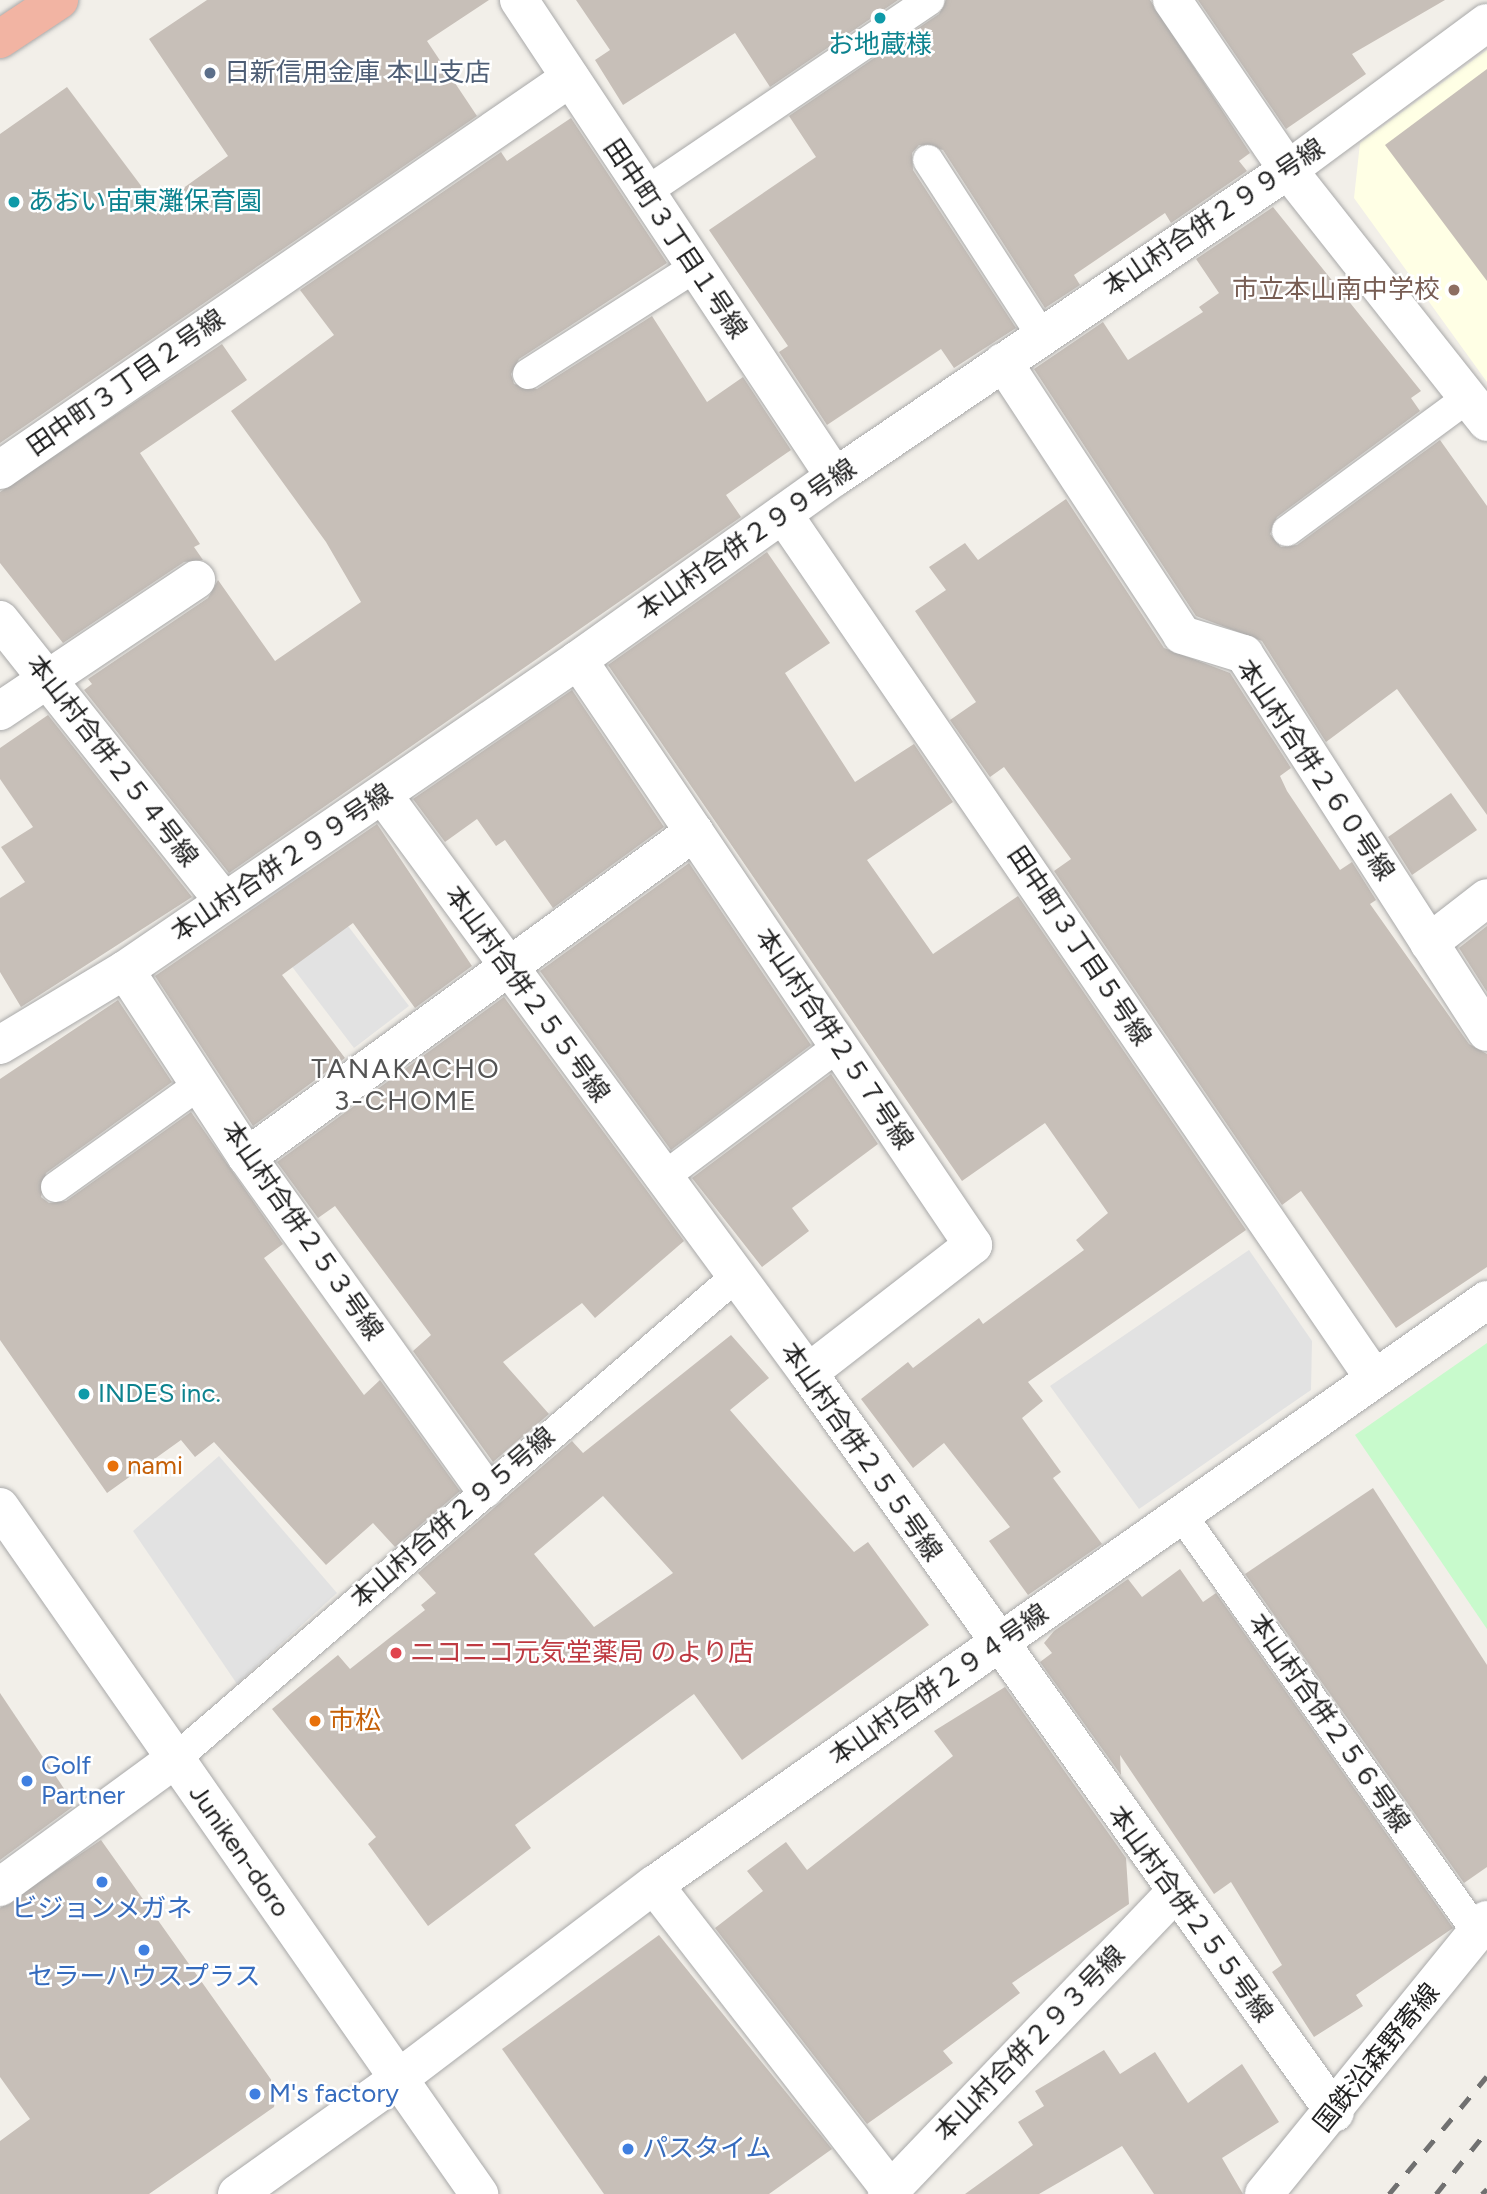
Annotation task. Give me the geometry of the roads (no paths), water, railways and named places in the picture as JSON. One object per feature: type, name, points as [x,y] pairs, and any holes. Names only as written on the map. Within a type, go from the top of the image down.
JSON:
[{"type":"highway","points":[[0,39],[59,0]]},
{"type":"street","name":"田中町３丁目１号線","points":[[519,0],[643,194],[835,477]]},
{"type":"street","points":[[1172,0],[1288,170],[1478,410]]},
{"type":"street","name":"本山村合併２９９号線","points":[[0,1045],[125,970],[383,795],[579,660],[835,477],[1288,170],[1487,23]]},
{"type":"street","name":"田中町３丁目２号線","points":[[0,470],[570,78]]},
{"type":"street","name":"本山村合併２６０号線","points":[[1003,362],[1182,635],[1244,654],[1487,1032]]},
{"type":"street","name":"田中町３丁目５号線","points":[[783,514],[1374,1378]]},
{"type":"street","points":[[0,711],[195,580]]},
{"type":"street","name":"本山村合併２５４号線","points":[[0,620],[224,902]]},
{"type":"street","name":"本山村合併２５７号線","points":[[579,660],[973,1245],[808,1373]]},
{"type":"street","name":"本山村合併２５５号線","points":[[383,795],[733,1279],[808,1373],[1174,1894],[1335,2113]]},
{"type":"street","points":[[247,1157],[694,832]]},
{"type":"street","points":[[1429,943],[1487,898]]},
{"type":"street","name":"本山村合併２５３号線","points":[[125,970],[247,1157],[485,1489]]},
{"type":"street","name":"本山村合併２９４号線","points":[[237,2194],[398,2079],[654,1885],[1487,1300]]},
{"type":"street","name":"Juniken-doro","points":[[0,1507],[480,2194]]},
{"type":"street","points":[[0,1887],[175,1759]]},
{"type":"street","points":[[654,1885],[889,2192]]},
{"type":"street","name":"本山村合併２９３号線","points":[[889,2192],[1174,1894]]},
{"type":"street","name":"国鉄沿森野寄線","points":[[1264,2194],[1335,2113],[1482,1926]]},
{"type":"lane","points":[[643,194],[929,0]]},
{"type":"lane","points":[[928,160],[1042,335]]},
{"type":"lane","points":[[528,374],[694,268]]},
{"type":"lane","points":[[1287,531],[1478,410]]},
{"type":"lane","points":[[661,1179],[839,1046]]},
{"type":"lane","points":[[56,1188],[200,1084]]},
{"type":"lane","name":"本山村合併２９５号線","points":[[175,1759],[485,1489],[733,1279]]},
{"type":"lane","name":"本山村合併２５６号線","points":[[1181,1514],[1482,1926]]},
{"type":"railway","points":[[1389,2194],[1487,2076]]},
{"type":"railway","points":[[1436,2194],[1487,2131]]},
{"type":"railway","points":[[1482,2194],[1487,2189]]},
{"type":"place","name":"お地蔵様","points":[[880,18]]},
{"type":"place","name":"日新信用金庫 本山支店","points":[[210,73]]},
{"type":"place","name":"あおい宙東灘保育園","points":[[14,202]]},
{"type":"place","name":"市立本山南中学校","points":[[1454,290]]},
{"type":"place","name":"INDES inc.","points":[[84,1394]]},
{"type":"place","name":"nami","points":[[113,1466]]},
{"type":"place","name":"ニコニコ元気堂薬局 のより店","points":[[396,1653]]},
{"type":"place","name":"市松","points":[[315,1721]]},
{"type":"place","name":"Golf Partner","points":[[27,1781]]},
{"type":"place","name":"ビジョンメガネ","points":[[102,1882]]},
{"type":"place","name":"セラーハウスプラス","points":[[144,1950]]},
{"type":"place","name":"M's factory","points":[[255,2094]]},
{"type":"place","name":"パスタイム","points":[[628,2149]]},
{"type":"district","name":"TANAKACHO 3-CHOME","points":[[406,1084]]}]
